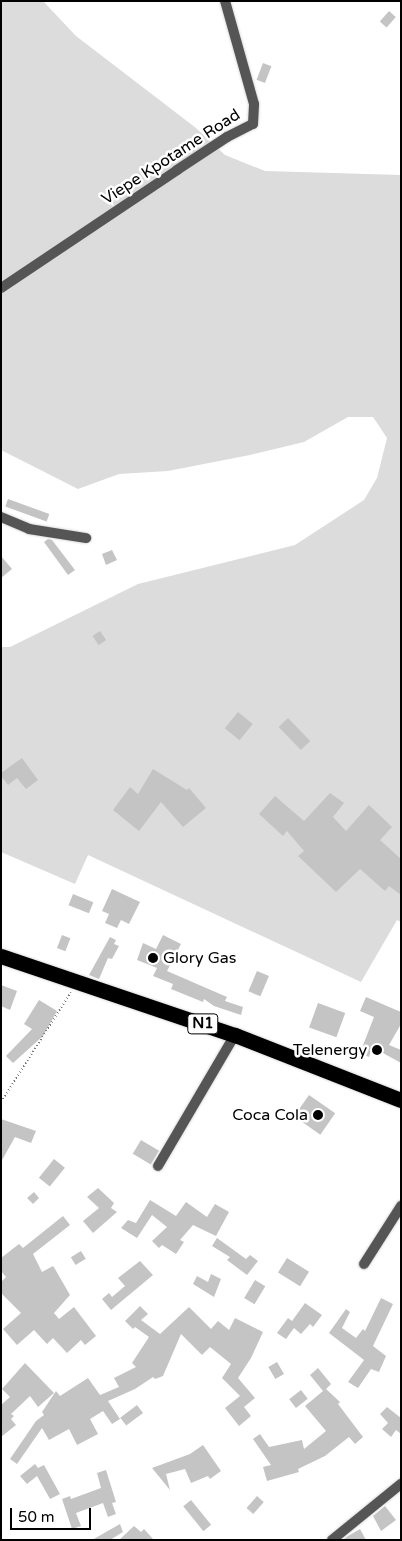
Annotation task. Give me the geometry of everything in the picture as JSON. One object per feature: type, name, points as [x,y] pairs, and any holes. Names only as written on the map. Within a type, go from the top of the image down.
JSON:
[{"type":"highway","name":"N1","points":[[1,956],[235,1035],[401,1100]]},
{"type":"street","name":"Viepe Kpotame Road","points":[[1,288],[215,145],[253,124],[254,104],[225,1]]},
{"type":"street","points":[[1,517],[29,529],[86,538]]},
{"type":"street","points":[[158,1166],[235,1035]]},
{"type":"street","points":[[364,1264],[401,1206]]},
{"type":"street","points":[[332,1540],[401,1484]]},
{"type":"path","points":[[1,1102],[78,982]]},
{"type":"shaded area","points":[[1,1],[43,1],[76,36],[196,128],[225,155],[265,171],[401,175],[401,922],[397,920],[361,982],[88,855],[75,884],[1,852],[1,647],[10,647],[138,584],[295,545],[364,500],[377,478],[387,438],[373,417],[348,417],[304,442],[168,471],[119,474],[78,489],[1,450]]},
{"type":"building","points":[[389,11],[396,17],[387,27],[380,22]]},
{"type":"building","points":[[263,63],[271,66],[265,83],[257,80]]},
{"type":"building","points":[[8,499],[49,514],[47,522],[5,507]]},
{"type":"building","points":[[48,539],[52,540],[75,570],[68,575],[44,542]]},
{"type":"building","points":[[112,550],[117,560],[106,565],[102,554]]},
{"type":"building","points":[[1,556],[12,569],[1,578]]},
{"type":"building","points":[[100,631],[106,640],[99,645],[93,636]]},
{"type":"building","points":[[238,712],[253,724],[240,740],[225,728]]},
{"type":"building","points":[[288,718],[310,741],[301,750],[279,727]]},
{"type":"building","points":[[22,758],[38,780],[26,789],[17,778],[8,785],[1,776],[1,773]]},
{"type":"building","points":[[153,769],[187,790],[189,788],[206,808],[183,827],[161,802],[139,831],[113,810],[130,787],[138,794]]},
{"type":"building","points":[[330,793],[344,803],[333,817],[346,831],[369,805],[392,827],[380,840],[401,859],[401,895],[389,886],[385,891],[360,869],[336,892],[298,856],[304,851],[287,831],[283,836],[259,814],[275,796],[304,821]]},
{"type":"building","points":[[112,889],[140,902],[129,924],[121,920],[117,928],[105,923],[109,914],[102,911]]},
{"type":"building","points":[[73,894],[93,902],[89,913],[69,905]]},
{"type":"building","points":[[62,935],[70,938],[65,951],[57,948]]},
{"type":"building","points":[[163,935],[181,944],[167,971],[227,997],[225,1001],[243,1007],[241,1015],[214,1006],[204,999],[203,1002],[171,989],[173,984],[153,976],[157,968],[137,960],[143,943],[156,949]]},
{"type":"building","points":[[110,937],[116,940],[114,944],[119,946],[112,959],[108,958],[99,979],[89,975]]},
{"type":"building","points":[[257,971],[269,976],[260,996],[248,991]]},
{"type":"building","points":[[1,985],[17,991],[10,1010],[1,1006]]},
{"type":"building","points":[[366,997],[401,1012],[401,1024],[389,1045],[401,1050],[401,1063],[372,1047],[369,1057],[360,1053],[374,1017],[360,1011]]},
{"type":"building","points":[[39,1000],[57,1011],[43,1036],[13,1063],[6,1056],[32,1029],[24,1024]]},
{"type":"building","points":[[318,1003],[345,1013],[336,1037],[309,1027]]},
{"type":"building","points":[[309,1095],[335,1113],[320,1135],[294,1116]]},
{"type":"building","points":[[1,1119],[36,1131],[31,1143],[15,1137],[1,1162]]},
{"type":"building","points":[[141,1140],[159,1151],[151,1165],[133,1154]]},
{"type":"building","points":[[54,1159],[65,1168],[50,1186],[39,1178]]},
{"type":"building","points":[[98,1188],[114,1203],[111,1208],[117,1212],[93,1233],[83,1221],[99,1208],[87,1197]]},
{"type":"building","points":[[34,1192],[39,1198],[33,1204],[27,1198]]},
{"type":"building","points":[[150,1200],[176,1216],[186,1202],[207,1217],[215,1204],[229,1212],[216,1236],[193,1225],[180,1240],[184,1242],[176,1254],[162,1245],[159,1248],[152,1241],[167,1227],[152,1215],[137,1238],[121,1228],[128,1220],[136,1223]]},
{"type":"building","points":[[63,1216],[70,1225],[33,1254],[42,1272],[53,1266],[70,1295],[54,1313],[59,1319],[74,1307],[96,1336],[85,1345],[81,1340],[67,1353],[53,1338],[47,1344],[34,1330],[17,1345],[3,1329],[21,1313],[1,1293],[1,1282],[6,1277],[1,1271],[1,1258],[19,1244],[23,1248]]},
{"type":"building","points":[[217,1238],[246,1259],[250,1255],[258,1261],[247,1275],[227,1260],[230,1257],[212,1246]]},
{"type":"building","points":[[81,1251],[86,1259],[76,1265],[71,1257]]},
{"type":"building","points":[[287,1258],[309,1272],[300,1286],[278,1272]]},
{"type":"building","points":[[140,1261],[153,1275],[111,1310],[102,1299],[109,1293],[112,1297],[125,1286],[118,1278]]},
{"type":"building","points":[[211,1274],[221,1279],[214,1297],[193,1284],[197,1276],[208,1282]]},
{"type":"building","points":[[255,1280],[265,1286],[254,1304],[244,1298]]},
{"type":"building","points":[[381,1298],[393,1304],[373,1346],[386,1356],[379,1372],[371,1369],[358,1388],[348,1382],[364,1360],[329,1333],[346,1309],[350,1312],[342,1328],[356,1338],[363,1329],[365,1331]]},
{"type":"building","points":[[305,1303],[322,1315],[313,1327],[310,1324],[301,1334],[294,1328],[286,1339],[277,1333],[288,1318],[292,1321]]},
{"type":"building","points":[[140,1306],[148,1314],[141,1320],[160,1334],[189,1307],[211,1329],[218,1321],[229,1330],[235,1318],[263,1332],[251,1358],[238,1378],[255,1398],[244,1407],[251,1416],[239,1426],[225,1408],[240,1396],[222,1378],[231,1364],[210,1347],[202,1355],[181,1334],[163,1376],[155,1379],[153,1377],[135,1389],[108,1401],[120,1419],[112,1424],[103,1411],[90,1419],[98,1434],[77,1445],[69,1429],[49,1440],[42,1428],[17,1464],[10,1459],[36,1421],[44,1415],[42,1412],[56,1391],[60,1396],[88,1378],[100,1395],[119,1387],[114,1378],[136,1367],[132,1363],[149,1337],[135,1327],[133,1329],[125,1321]]},
{"type":"building","points":[[277,1362],[284,1374],[275,1379],[268,1367]]},
{"type":"building","points":[[25,1363],[54,1393],[38,1407],[30,1396],[11,1414],[14,1416],[11,1419],[16,1425],[1,1437],[1,1405],[10,1397],[2,1389]]},
{"type":"building","points":[[318,1368],[331,1384],[326,1389],[340,1402],[338,1404],[363,1437],[355,1444],[349,1437],[325,1456],[298,1469],[299,1472],[267,1481],[263,1467],[271,1465],[253,1439],[260,1434],[269,1447],[302,1440],[304,1449],[326,1431],[305,1406],[323,1391],[310,1375]]},
{"type":"building","points":[[301,1390],[308,1399],[296,1408],[289,1399]]},
{"type":"building","points":[[137,1405],[143,1413],[126,1426],[120,1418]]},
{"type":"building","points":[[387,1407],[401,1418],[401,1434],[396,1430],[391,1437],[382,1429],[388,1423],[380,1414]]},
{"type":"building","points":[[203,1445],[221,1471],[210,1479],[208,1476],[191,1483],[185,1469],[166,1474],[170,1490],[152,1468],[190,1454]]},
{"type":"building","points":[[35,1464],[38,1468],[44,1465],[60,1494],[50,1499],[37,1476],[27,1484],[20,1476]]},
{"type":"building","points":[[106,1470],[116,1502],[112,1503],[116,1514],[108,1517],[103,1503],[76,1513],[81,1526],[72,1529],[62,1499],[70,1496],[71,1499],[101,1488],[97,1473]]},
{"type":"building","points":[[257,1496],[264,1502],[253,1514],[247,1508]]},
{"type":"building","points":[[191,1500],[211,1525],[203,1531],[183,1506]]},
{"type":"building","points":[[385,1506],[396,1520],[381,1531],[373,1516]]},
{"type":"building","points":[[120,1524],[123,1532],[110,1540],[92,1540]]},
{"type":"building","points":[[134,1526],[141,1532],[144,1529],[154,1540],[119,1540]]},
{"type":"building","points":[[360,1529],[366,1540],[343,1540],[348,1536]]},
{"type":"place","name":"Glory Gas","points":[[153,958]]},
{"type":"place","name":"Telenergy","points":[[377,1050]]},
{"type":"place","name":"Coca Cola","points":[[318,1115]]}]
